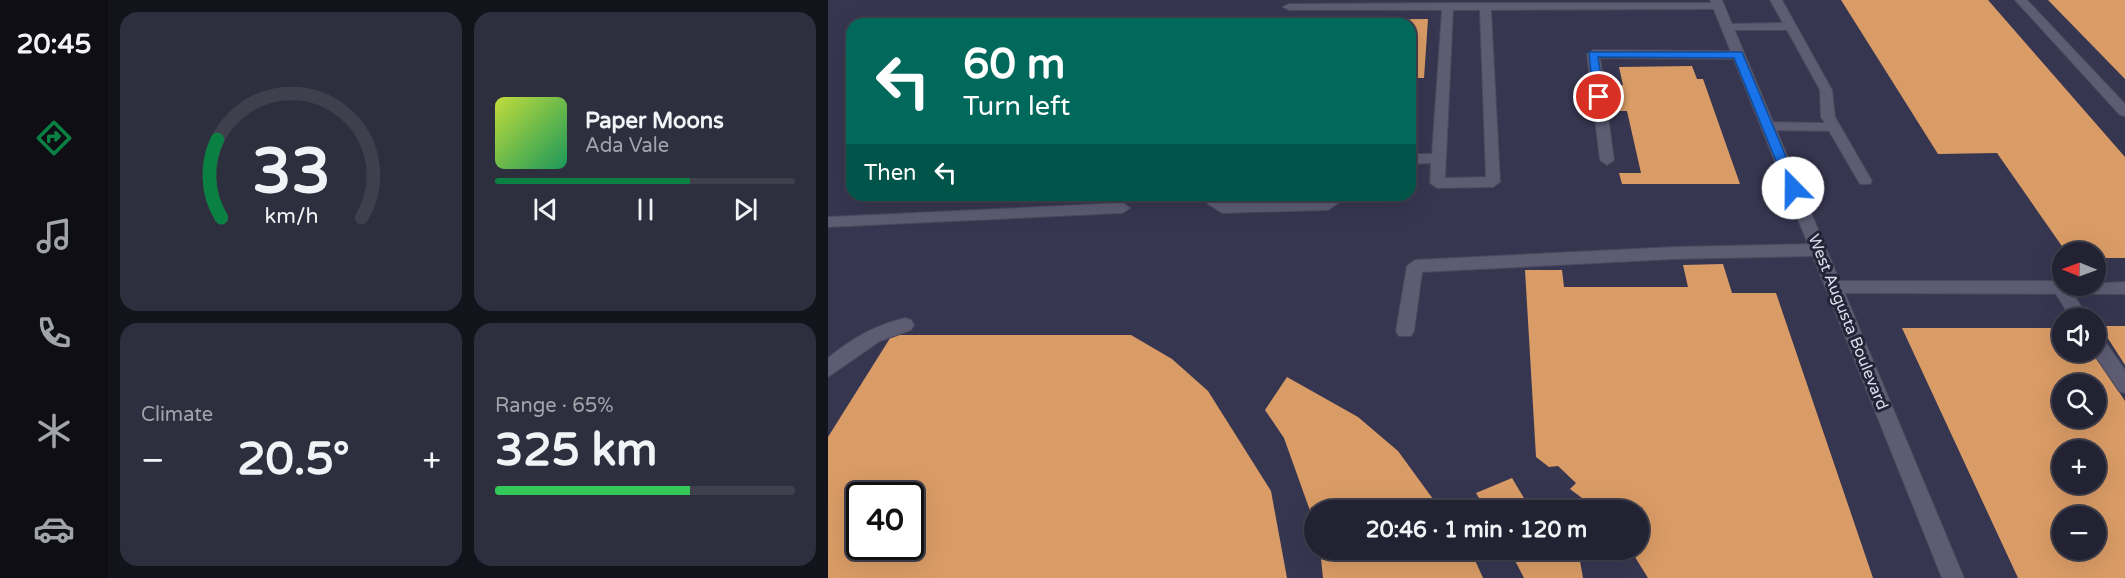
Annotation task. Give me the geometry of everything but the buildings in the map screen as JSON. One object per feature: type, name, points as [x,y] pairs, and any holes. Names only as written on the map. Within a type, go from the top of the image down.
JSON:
[{"type":"street","points":[[1776,0],[1826,90],[1828,117],[1865,181]]},
{"type":"street","points":[[2021,0],[2125,112]]},
{"type":"street","points":[[1289,7],[1717,3]]},
{"type":"street","name":"West Augusta Boulevard","points":[[1717,3],[1953,578]]},
{"type":"street","points":[[1448,6],[1437,183],[1492,182],[1485,6]]},
{"type":"street","points":[[1727,27],[1791,26]]},
{"type":"street","points":[[1607,160],[1593,54],[1738,55]]},
{"type":"street","points":[[1768,126],[1834,127]]},
{"type":"street","points":[[1416,159],[1439,158]]},
{"type":"street","points":[[1214,201],[1222,208],[1328,205],[1334,201]]},
{"type":"street","points":[[828,222],[1123,208]]},
{"type":"street","points":[[1405,331],[1415,266],[1674,253],[1818,250]]},
{"type":"street","points":[[1834,287],[2052,288]]},
{"type":"street","points":[[2106,288],[2125,288]]},
{"type":"street","points":[[828,369],[888,328],[905,325]]},
{"type":"street","points":[[2106,357],[2125,386]]},
{"type":"shaded area","points":[[828,0],[2125,0],[2125,578],[828,578]]},
{"type":"route","points":[[1599,97],[1593,54],[1738,55],[1793,188]]}]
